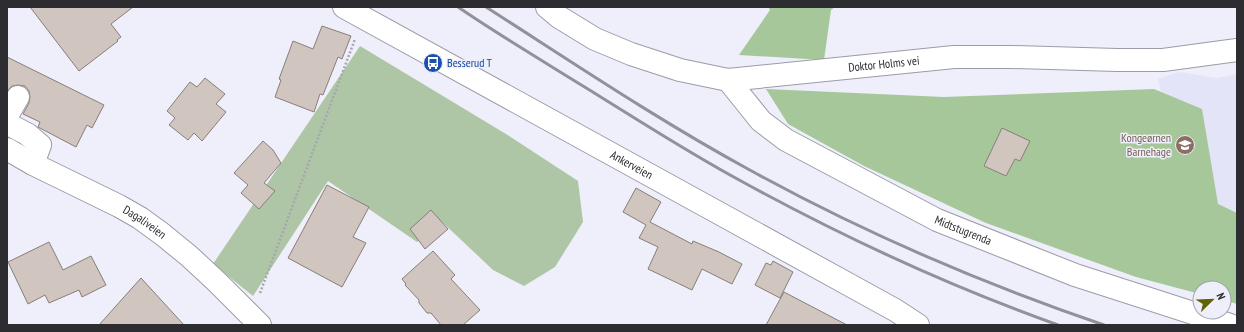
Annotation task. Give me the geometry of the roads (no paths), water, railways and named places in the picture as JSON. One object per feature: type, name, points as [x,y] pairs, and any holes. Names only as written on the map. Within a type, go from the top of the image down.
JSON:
[{"type":"street","name":"Ankerveien","points":[[344,7],[895,310],[918,325]]},
{"type":"street","name":"Doktor Holms vei","points":[[547,7],[559,17],[595,39],[631,54],[680,70],[728,80],[954,57],[1163,60],[1237,50]]},
{"type":"street","name":"Midtstugrenda","points":[[728,80],[761,121],[786,140],[937,220],[1075,275],[1230,325]]},
{"type":"street","points":[[7,116],[18,97]]},
{"type":"street","points":[[7,121],[8,124],[27,134],[40,145],[33,164]]},
{"type":"street","name":"Dagaliveien","points":[[7,149],[33,164],[119,206],[140,218],[189,256],[260,325]]},
{"type":"railway","points":[[458,7],[489,28],[681,147],[779,202],[857,241],[937,277],[1058,325]]},
{"type":"railway","points":[[486,7],[681,131],[791,192],[878,235],[967,274],[1104,325]]},
{"type":"place","name":"Besserud T","points":[[433,63]]},
{"type":"place","name":"Kongeørnen Barnehage","points":[[1185,145]]}]
